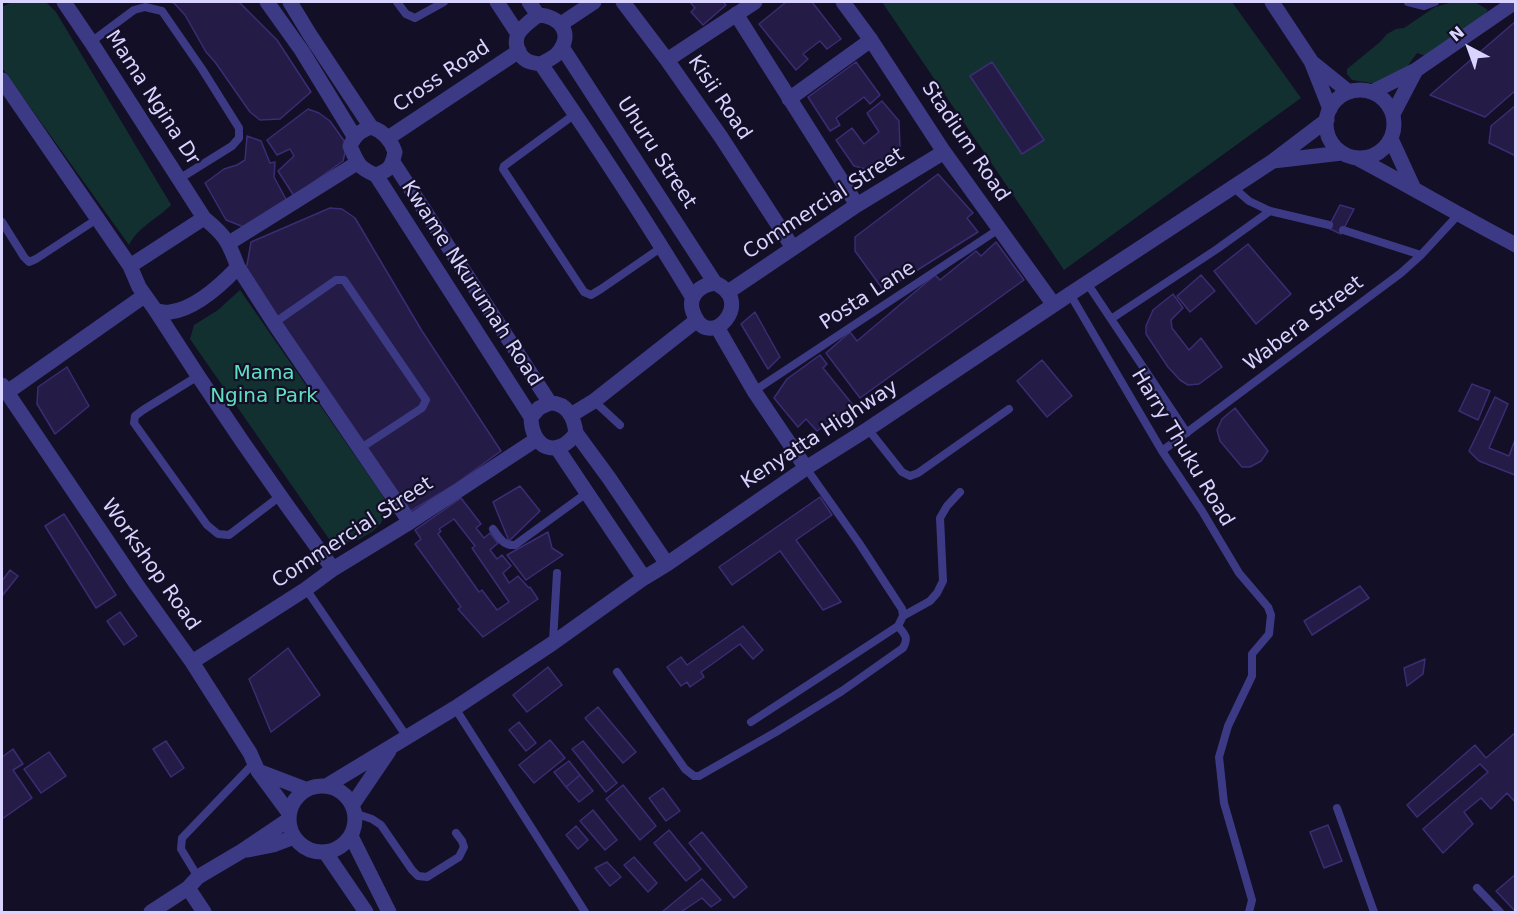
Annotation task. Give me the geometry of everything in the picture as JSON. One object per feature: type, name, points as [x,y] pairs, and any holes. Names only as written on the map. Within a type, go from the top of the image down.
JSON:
[{"type":"street","name":"Mama Ngina Dr","points":[[64,2],[204,218],[220,231],[229,243]]},
{"type":"street","points":[[267,2],[302,51],[354,136]]},
{"type":"street","points":[[290,2],[371,127],[383,133],[393,146],[395,152],[393,162],[385,172],[376,175],[361,168],[350,146],[354,136],[371,127]]},
{"type":"street","points":[[497,2],[518,34]]},
{"type":"street","points":[[529,2],[538,15]]},
{"type":"street","points":[[561,24],[594,2]]},
{"type":"street","points":[[623,2],[667,60]]},
{"type":"street","name":"Kisii Road","points":[[755,2],[667,60],[721,137],[793,248]]},
{"type":"street","name":"Stadium Road","points":[[843,2],[871,40],[944,152],[1054,305]]},
{"type":"street","points":[[1272,2],[1311,61],[1328,115]]},
{"type":"street","points":[[1372,92],[1416,70],[1515,2]]},
{"type":"street","points":[[736,14],[857,205]]},
{"type":"street","points":[[541,64],[557,54],[565,37],[561,24],[547,15],[538,15],[523,26],[516,44],[519,51],[528,61],[541,64],[693,298]]},
{"type":"street","points":[[789,99],[871,40]]},
{"type":"street","name":"Uhuru Street","points":[[562,47],[722,287]]},
{"type":"street","name":"Cross Road","points":[[388,138],[519,51]]},
{"type":"street","points":[[1311,61],[1349,92]]},
{"type":"street","points":[[1393,114],[1416,70]]},
{"type":"street","points":[[1349,155],[1373,156],[1391,139],[1394,127],[1393,114],[1387,103],[1372,92],[1363,90],[1349,92],[1334,103],[1328,115],[1326,129],[1331,142],[1349,155],[1515,245]]},
{"type":"street","points":[[4,91],[130,266],[144,296],[279,496],[333,569]]},
{"type":"street","name":"Kenyatta Highway","points":[[328,785],[455,708],[806,468],[1234,188],[1274,161],[1328,115]]},
{"type":"street","points":[[1391,139],[1414,189]]},
{"type":"street","name":"Commercial Street","points":[[722,287],[793,248],[857,205],[944,152]]},
{"type":"street","name":"Kenyatta Highway","points":[[1274,161],[1349,155]]},
{"type":"street","name":"Kwame Nkurumah Road","points":[[393,162],[550,403]]},
{"type":"street","points":[[357,163],[229,243],[238,267],[274,323],[410,522]]},
{"type":"street","name":"Kwame Nkurumah Road","points":[[376,175],[531,417]]},
{"type":"street","points":[[130,266],[204,218]]},
{"type":"street","points":[[156,311],[170,312],[184,308],[208,295],[238,267]]},
{"type":"street","points":[[703,286],[722,287],[732,302],[729,318],[717,327],[705,327],[697,320],[692,310],[693,298],[703,286]]},
{"type":"street","points":[[4,389],[144,296]]},
{"type":"street","points":[[571,415],[594,401],[697,320]]},
{"type":"street","points":[[717,327],[754,390],[806,468]]},
{"type":"street","name":"Workshop Road","points":[[4,389],[192,663],[289,816]]},
{"type":"street","points":[[576,433],[566,444],[557,448],[546,447],[537,439],[531,417],[539,408],[550,403],[558,403],[567,409],[576,433],[667,564]]},
{"type":"street","name":"Commercial Street","points":[[192,663],[333,569],[537,439]]},
{"type":"street","points":[[557,448],[644,578]]},
{"type":"street","name":"Kenyatta Highway","points":[[354,809],[392,746]]},
{"type":"street","points":[[256,767],[305,789]]},
{"type":"street","points":[[328,785],[343,792],[354,809],[356,821],[351,836],[340,847],[325,852],[308,849],[294,837],[290,829],[289,816],[294,799],[305,789],[328,785]]},
{"type":"street","points":[[151,912],[242,851],[289,816]]},
{"type":"street","points":[[351,836],[389,912]]},
{"type":"street","points":[[242,851],[273,845],[294,837]]},
{"type":"street","points":[[325,852],[366,912]]},
{"type":"street","points":[[193,882],[204,912]]},
{"type":"lane","points":[[397,2],[406,14],[415,18],[444,2]]},
{"type":"lane","points":[[1408,2],[1424,6],[1435,2]]},
{"type":"lane","points":[[91,42],[134,10],[145,7],[162,11],[202,69],[239,128],[239,138],[232,146],[179,179]]},
{"type":"lane","points":[[575,114],[504,166],[504,171],[584,292],[591,295],[662,247]]},
{"type":"lane","points":[[1234,188],[1249,201],[1270,211],[1329,225]]},
{"type":"lane","points":[[1111,319],[1270,211]]},
{"type":"lane","name":"Wabera Street","points":[[1162,451],[1401,273],[1458,215]]},
{"type":"lane","points":[[2,222],[29,262],[97,219]]},
{"type":"lane","name":"Posta Lane","points":[[754,390],[999,229]]},
{"type":"lane","points":[[1343,230],[1421,255]]},
{"type":"lane","points":[[274,323],[336,280],[344,280],[426,400],[422,408],[361,448]]},
{"type":"lane","points":[[1087,283],[1187,433]]},
{"type":"lane","name":"Harry Thuku Road","points":[[1070,294],[1162,451],[1239,573],[1268,607],[1271,615],[1269,634],[1252,654],[1252,676],[1228,726],[1219,757],[1224,803],[1252,900],[1250,912]]},
{"type":"lane","points":[[198,376],[143,410],[135,416],[134,423],[207,525],[218,534],[229,535],[279,496]]},
{"type":"lane","points":[[594,401],[620,425]]},
{"type":"lane","points":[[868,429],[902,472],[910,476],[918,473],[1009,409]]},
{"type":"lane","points":[[806,468],[859,543],[902,609],[903,616]]},
{"type":"lane","points":[[493,529],[503,542],[515,545],[588,492]]},
{"type":"lane","points":[[751,722],[898,626],[903,616],[930,601],[943,581],[940,518],[960,492]]},
{"type":"lane","points":[[553,643],[557,573]]},
{"type":"lane","points":[[306,589],[407,737]]},
{"type":"lane","points":[[617,672],[685,769],[694,776],[699,776],[842,691],[903,648],[907,642],[906,636],[898,626]]},
{"type":"lane","points":[[455,708],[585,912]]},
{"type":"lane","points":[[193,882],[181,849],[182,838],[256,767]]},
{"type":"lane","points":[[1336,808],[1374,912]]},
{"type":"lane","points":[[354,809],[381,825],[418,876],[427,877],[459,857],[464,847],[456,833]]},
{"type":"lane","points":[[1478,888],[1500,912]]},
{"type":"green space","points":[[12,2],[46,2],[56,12],[171,205],[143,228],[129,245],[2,68],[2,7]]},
{"type":"green space","points":[[882,2],[1232,2],[1301,98],[1064,270]]},
{"type":"green space","points":[[1453,2],[1475,2],[1488,10],[1478,24],[1429,57],[1417,53],[1404,71],[1377,84],[1352,80],[1347,74],[1347,69],[1387,34],[1404,28],[1435,7]]},
{"type":"green space","name":"Mama Ngina Park","points":[[240,290],[383,496],[388,509],[381,523],[358,540],[342,543],[329,539],[190,339],[194,325],[218,310]]},
{"type":"building","points":[[170,2],[239,2],[277,40],[311,92],[280,119],[260,120],[250,112],[206,52],[185,15],[174,3]]},
{"type":"building","points":[[690,2],[723,2],[726,5],[703,25],[691,12],[695,8]]},
{"type":"building","points":[[786,2],[812,2],[841,39],[827,49],[820,41],[803,54],[808,59],[796,70],[759,24]]},
{"type":"building","points":[[1516,21],[1516,90],[1485,117],[1430,95]]},
{"type":"building","points":[[856,62],[880,95],[870,104],[864,97],[836,118],[840,125],[830,131],[808,97]]},
{"type":"building","points":[[992,62],[1044,140],[1022,154],[970,76]]},
{"type":"building","points":[[882,101],[899,121],[900,147],[870,170],[854,166],[836,140],[852,128],[864,144],[879,132],[867,113]]},
{"type":"building","points":[[1516,105],[1516,156],[1489,143],[1491,126]]},
{"type":"building","points":[[308,109],[330,121],[347,145],[343,161],[294,196],[278,171],[294,156],[290,149],[277,155],[267,140]]},
{"type":"building","points":[[247,136],[261,141],[270,163],[275,162],[274,177],[288,203],[244,227],[226,220],[205,183],[224,169],[245,160]]},
{"type":"building","points":[[938,174],[973,213],[967,218],[978,232],[884,291],[855,251],[855,237]]},
{"type":"building","points":[[1340,205],[1354,209],[1341,234],[1328,228]]},
{"type":"building","points":[[330,208],[342,209],[355,218],[422,331],[501,451],[454,485],[399,518],[243,268],[247,265],[251,242]]},
{"type":"building","points":[[996,242],[1024,280],[860,398],[826,353],[850,332],[857,341],[935,275],[940,280],[976,251],[981,256]]},
{"type":"building","points":[[1248,244],[1291,294],[1256,324],[1214,271]]},
{"type":"building","points":[[1201,275],[1215,291],[1190,312],[1177,296]]},
{"type":"building","points":[[1173,294],[1183,308],[1171,320],[1172,328],[1189,350],[1201,338],[1222,367],[1199,384],[1188,385],[1180,380],[1168,367],[1146,334],[1146,326],[1153,310]]},
{"type":"building","points":[[755,312],[780,357],[768,369],[741,324]]},
{"type":"building","points":[[820,355],[827,364],[823,368],[853,405],[817,431],[806,419],[798,427],[774,398],[787,379]]},
{"type":"building","points":[[1042,360],[1072,396],[1047,417],[1017,381]]},
{"type":"building","points":[[67,367],[89,406],[55,434],[37,404],[38,387]]},
{"type":"building","points":[[1472,384],[1490,391],[1478,420],[1459,411]]},
{"type":"building","points":[[1495,397],[1508,404],[1489,448],[1509,456],[1516,437],[1515,475],[1479,461],[1469,451]]},
{"type":"building","points":[[1235,408],[1268,451],[1261,461],[1250,467],[1242,467],[1220,441],[1217,430],[1222,419]]},
{"type":"building","points":[[520,486],[540,511],[509,541],[493,502]]},
{"type":"building","points":[[820,497],[832,515],[796,540],[841,602],[823,610],[780,551],[732,585],[719,567]]},
{"type":"building","points":[[461,498],[481,524],[476,528],[484,538],[490,533],[498,543],[490,550],[497,559],[502,555],[511,566],[503,573],[509,583],[518,576],[530,587],[538,599],[483,637],[458,609],[461,607],[415,544],[421,539],[415,530]],"holes":[[[454,519],[475,546],[472,548],[509,602],[497,610],[482,590],[479,592],[438,534],[441,531],[439,529]]]},
{"type":"building","points":[[64,514],[116,595],[96,608],[45,526]]},
{"type":"building","points":[[548,532],[552,548],[563,555],[526,580],[507,555]]},
{"type":"building","points":[[10,570],[18,576],[2,596],[2,581]]},
{"type":"building","points":[[1360,586],[1369,598],[1312,635],[1304,621]]},
{"type":"building","points":[[120,612],[137,636],[124,645],[107,621]]},
{"type":"building","points":[[743,626],[763,650],[753,659],[740,644],[701,672],[704,677],[690,687],[687,682],[681,686],[667,667],[681,657],[687,665]]},
{"type":"building","points":[[288,648],[320,695],[271,732],[249,679]]},
{"type":"building","points":[[1425,659],[1423,674],[1407,686],[1404,668]]},
{"type":"building","points":[[548,667],[562,685],[527,712],[513,695]]},
{"type":"building","points":[[598,707],[636,752],[623,763],[585,718]]},
{"type":"building","points":[[519,722],[536,743],[526,751],[509,730]]},
{"type":"building","points":[[1516,732],[1516,803],[1507,793],[1491,809],[1481,798],[1464,812],[1473,824],[1443,853],[1423,829],[1488,772],[1480,764],[1417,817],[1407,805],[1475,745],[1486,758]]},
{"type":"building","points":[[550,740],[565,758],[534,783],[519,765]]},
{"type":"building","points":[[166,741],[184,768],[171,777],[153,749]]},
{"type":"building","points":[[583,741],[617,783],[606,792],[572,749]]},
{"type":"building","points":[[13,749],[23,764],[13,770],[32,798],[2,819],[2,757]]},
{"type":"building","points":[[49,752],[66,776],[41,793],[24,769]]},
{"type":"building","points":[[569,761],[580,775],[566,787],[554,772]]},
{"type":"building","points":[[580,775],[593,791],[579,802],[566,787]]},
{"type":"building","points":[[623,785],[656,826],[640,840],[606,799]]},
{"type":"building","points":[[663,788],[680,811],[666,821],[649,798]]},
{"type":"building","points":[[593,810],[617,840],[605,850],[580,821]]},
{"type":"building","points":[[1328,825],[1342,861],[1324,868],[1310,832]]},
{"type":"building","points":[[576,826],[588,840],[578,849],[566,835]]},
{"type":"building","points":[[669,830],[701,869],[686,881],[654,843]]},
{"type":"building","points":[[702,832],[747,887],[734,898],[689,843]]},
{"type":"building","points":[[634,857],[657,883],[648,892],[624,865]]},
{"type":"building","points":[[607,862],[621,877],[610,886],[595,868]]},
{"type":"building","points":[[1516,874],[1516,910],[1514,910],[1496,891]]},
{"type":"building","points":[[702,879],[721,900],[711,907],[702,898],[681,912],[662,912]]}]
